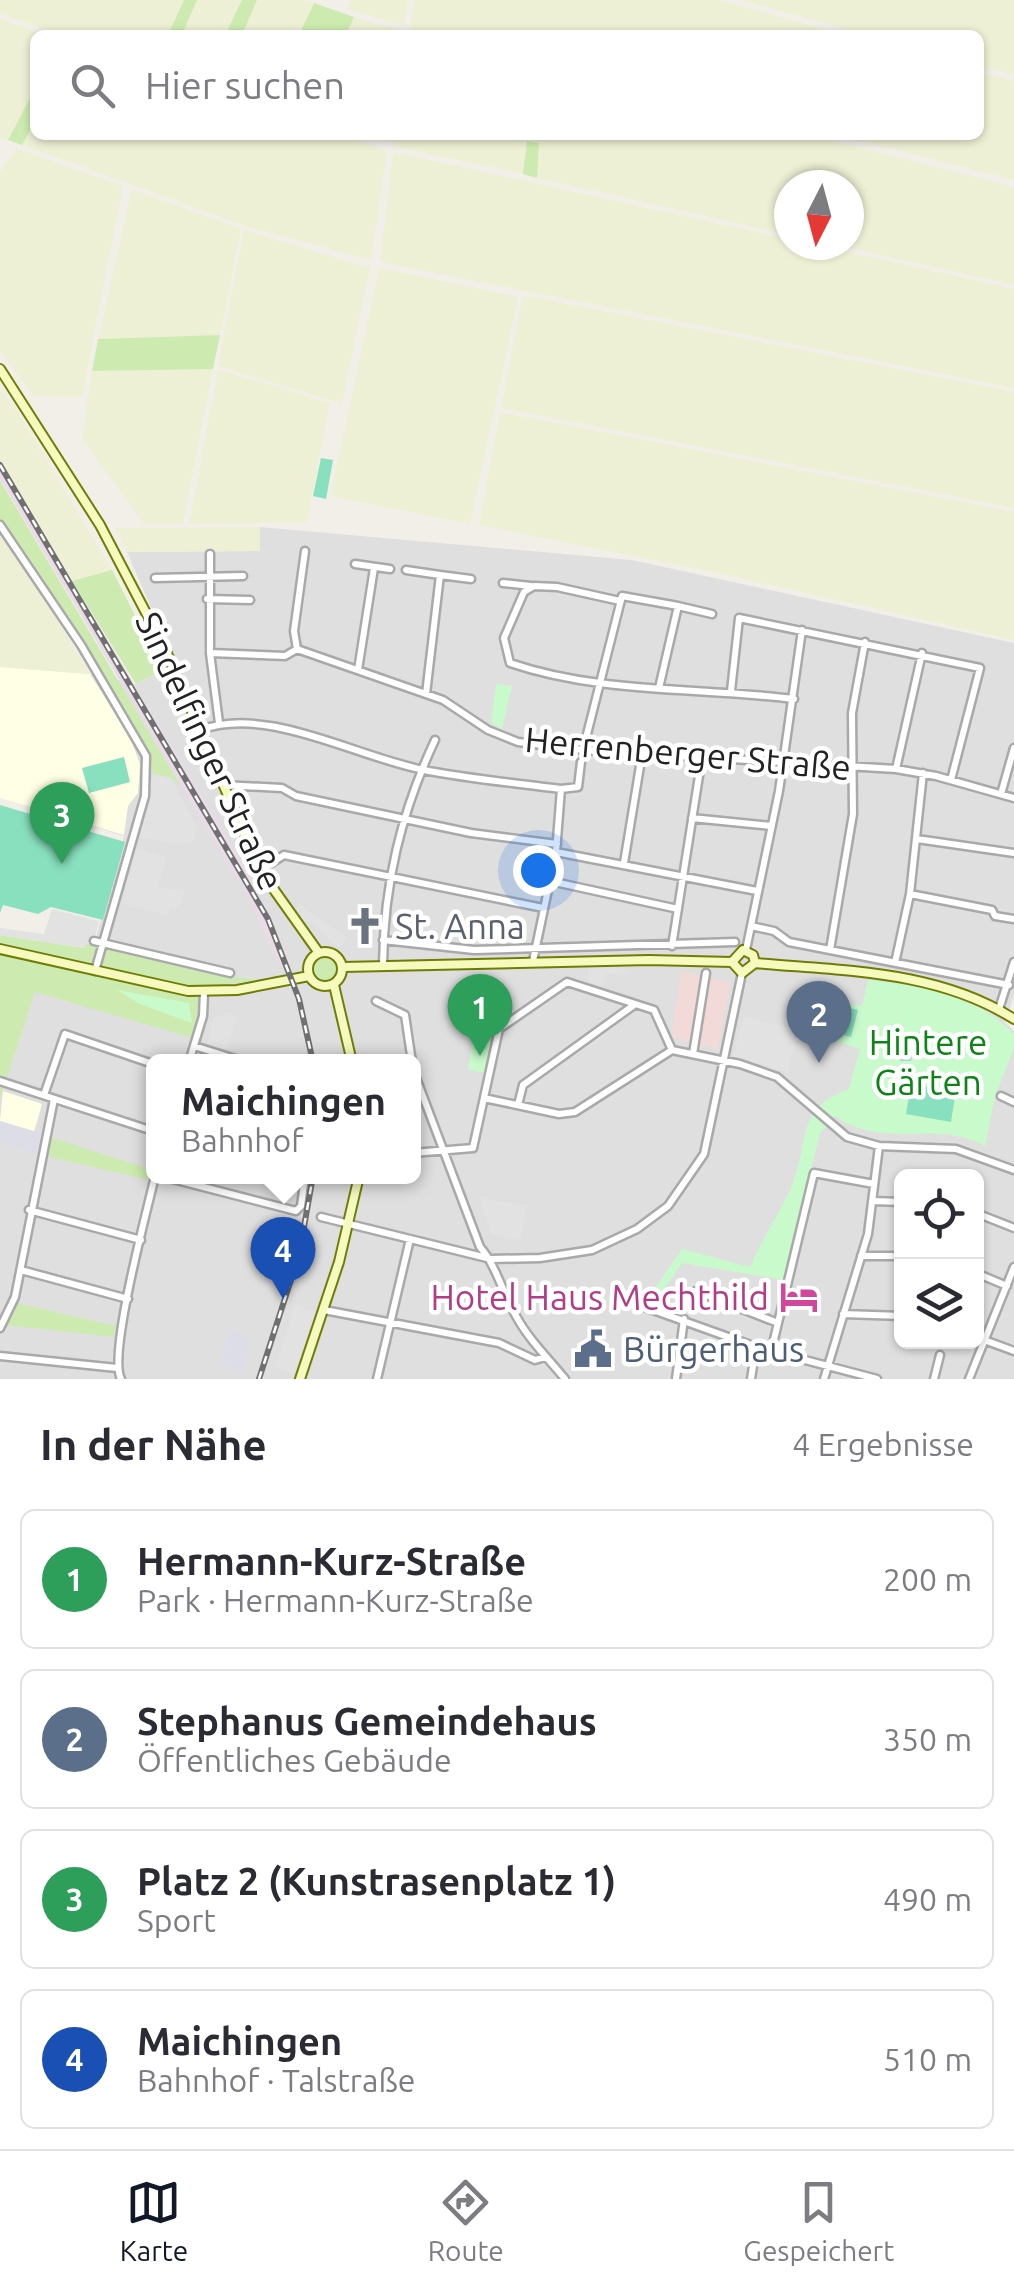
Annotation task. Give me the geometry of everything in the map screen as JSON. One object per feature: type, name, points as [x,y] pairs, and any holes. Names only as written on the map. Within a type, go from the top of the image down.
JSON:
[{"type":"main road","name":"Sindelfinger Straße","points":[[0,369],[74,482],[138,597],[260,870],[319,953]]},
{"type":"main road","points":[[0,949],[156,987],[204,992],[309,976]]},
{"type":"main road","points":[[732,962],[736,952],[746,950],[755,963]]},
{"type":"main road","points":[[334,984],[320,986],[309,976],[309,962],[319,953],[334,954],[343,967]]},
{"type":"main road","points":[[343,967],[532,961],[732,962],[742,973],[755,963],[925,981],[999,1009],[1014,1019]]},
{"type":"main road","points":[[343,967],[334,984],[350,1054]]},
{"type":"main road","points":[[300,1379],[324,1310],[356,1184]]},
{"type":"street","points":[[0,525],[81,644],[146,756],[144,796],[99,941],[94,972]]},
{"type":"street","points":[[210,652],[285,656],[296,649],[294,631],[305,552]]},
{"type":"street","points":[[210,554],[210,652],[220,723]]},
{"type":"street","points":[[355,564],[390,568]]},
{"type":"street","points":[[358,670],[374,568]]},
{"type":"street","points":[[406,570],[471,579]]},
{"type":"street","points":[[426,694],[440,575]]},
{"type":"street","points":[[155,578],[243,576]]},
{"type":"street","points":[[503,583],[712,614]]},
{"type":"street","points":[[534,586],[524,592],[504,638],[510,663],[551,677],[597,684],[732,691],[794,699]]},
{"type":"street","points":[[207,598],[250,600]]},
{"type":"street","points":[[582,750],[621,598]]},
{"type":"street","points":[[659,688],[678,606]]},
{"type":"street","points":[[732,691],[739,618],[980,668],[951,780]]},
{"type":"street","points":[[746,950],[784,760],[802,630]]},
{"type":"street","points":[[830,950],[853,814],[852,713],[865,642]]},
{"type":"street","name":"Herrenberger Straße","points":[[296,649],[426,694],[518,742],[582,750],[784,760],[923,773],[1014,798]]},
{"type":"street","points":[[896,770],[922,654]]},
{"type":"street","points":[[200,730],[220,723],[288,730],[422,770],[561,789],[578,787],[581,762]]},
{"type":"street","points":[[383,964],[388,876],[402,818],[436,740]]},
{"type":"street","points":[[1001,794],[1014,748]]},
{"type":"street","points":[[624,862],[642,754]]},
{"type":"street","points":[[672,946],[702,757]]},
{"type":"street","points":[[894,963],[910,894],[923,773]]},
{"type":"street","points":[[222,786],[235,782],[282,788],[296,796],[758,892]]},
{"type":"street","points":[[532,961],[556,848],[561,789]]},
{"type":"street","points":[[692,818],[770,826]]},
{"type":"street","points":[[917,839],[1014,853]]},
{"type":"street","points":[[260,870],[284,855],[542,908]]},
{"type":"street","points":[[550,881],[678,909]]},
{"type":"street","points":[[910,894],[992,910],[995,916],[1014,919]]},
{"type":"street","points":[[751,926],[774,932],[789,942],[1009,984]]},
{"type":"street","points":[[383,940],[474,950],[735,942]]},
{"type":"street","points":[[99,941],[230,973]]},
{"type":"street","points":[[999,1009],[1014,962]]},
{"type":"street","points":[[693,1054],[706,972]]},
{"type":"street","points":[[321,1217],[491,1259],[592,1250],[627,1235],[668,1206],[704,1154],[742,973]]},
{"type":"street","points":[[421,1153],[473,1148],[500,1029],[567,982],[654,1010],[672,1050]]},
{"type":"street","points":[[191,1054],[204,992]]},
{"type":"street","points":[[376,1001],[405,1015],[411,1054]]},
{"type":"street","points":[[518,1106],[524,1084],[636,1004]]},
{"type":"street","points":[[44,1095],[65,1034],[146,1062]]},
{"type":"street","points":[[194,1046],[220,1054]]},
{"type":"street","points":[[484,1098],[559,1114],[588,1107],[672,1050],[777,1077],[847,1137],[879,1146],[956,1148],[1014,1170]]},
{"type":"street","points":[[0,1081],[146,1129]]},
{"type":"street","points":[[421,1093],[480,1247],[491,1259],[493,1274],[518,1320],[564,1379]]},
{"type":"street","points":[[1001,1096],[1014,1102]]},
{"type":"street","points":[[0,1328],[2,1316],[14,1301],[54,1099]]},
{"type":"street","points":[[824,1379],[861,1256],[879,1146]]},
{"type":"street","points":[[771,1352],[814,1173],[874,1184]]},
{"type":"street","points":[[121,1379],[117,1368],[128,1298],[156,1184]]},
{"type":"street","points":[[189,1184],[296,1212],[304,1184]]},
{"type":"street","points":[[872,1201],[894,1202]]},
{"type":"street","points":[[29,1210],[141,1240]]},
{"type":"street","points":[[984,1215],[1014,1228]]},
{"type":"street","points":[[377,1379],[410,1239]]},
{"type":"street","points":[[861,1256],[894,1256]]},
{"type":"street","points":[[984,1330],[1014,1267]]},
{"type":"street","points":[[21,1270],[128,1298]]},
{"type":"street","points":[[984,1276],[1007,1286]]},
{"type":"street","points":[[696,1291],[778,1323]]},
{"type":"street","points":[[628,1302],[684,1318],[771,1352],[877,1379]]},
{"type":"street","points":[[324,1310],[390,1326],[499,1344],[534,1360],[545,1357]]},
{"type":"street","points":[[843,1314],[894,1316]]},
{"type":"street","points":[[676,1379],[684,1318]]},
{"type":"street","points":[[984,1340],[1014,1351]]},
{"type":"street","points":[[751,1379],[756,1347]]},
{"type":"street","points":[[969,1379],[977,1349]]},
{"type":"street","points":[[934,1379],[940,1355]]},
{"type":"street","points":[[0,1356],[117,1368]]},
{"type":"shaded area","points":[[0,0],[184,0],[170,30],[47,30],[0,14]]},
{"type":"shaded area","points":[[197,0],[242,0],[227,30],[184,30]]},
{"type":"shaded area","points":[[257,0],[314,3],[301,30],[244,30]]},
{"type":"shaded area","points":[[351,0],[408,0],[404,26],[347,9]]},
{"type":"shaded area","points":[[414,0],[719,0],[826,30],[417,30],[410,28]]},
{"type":"shaded area","points":[[740,0],[1014,0],[1014,75],[984,66],[984,30],[850,30]]},
{"type":"shaded area","points":[[354,17],[400,30],[348,30]]},
{"type":"shaded area","points":[[0,19],[33,30],[30,99],[8,140],[0,137]]},
{"type":"shaded area","points":[[984,72],[1014,81],[1014,180],[857,140],[984,140]]},
{"type":"shaded area","points":[[30,130],[30,140],[357,140],[387,151],[371,260],[248,227],[22,145]]},
{"type":"shaded area","points":[[393,140],[830,140],[1014,187],[1014,285],[864,251],[864,170],[774,170],[774,232],[537,178],[539,143],[527,142],[523,174],[392,146]]},
{"type":"shaded area","points":[[16,148],[120,185],[122,191],[82,397],[34,396],[0,351],[0,172]]},
{"type":"shaded area","points":[[393,152],[774,236],[774,260],[864,260],[864,255],[1014,289],[1014,388],[380,262]]},
{"type":"shaded area","points":[[132,189],[241,229],[220,335],[98,339]]},
{"type":"shaded area","points":[[244,230],[370,268],[342,404],[218,366]]},
{"type":"shaded area","points":[[379,268],[515,296],[518,300],[470,524],[334,497],[331,492]]},
{"type":"shaded area","points":[[528,296],[1014,392],[1014,508],[501,408],[522,299]]},
{"type":"shaded area","points":[[213,369],[183,524],[144,524],[82,439],[92,371]]},
{"type":"shaded area","points":[[218,369],[330,403],[307,522],[189,524]]},
{"type":"shaded area","points":[[0,388],[112,570],[72,581],[0,461]]},
{"type":"shaded area","points":[[500,412],[1014,512],[1014,640],[727,575],[479,525]]},
{"type":"shaded area","points":[[0,463],[243,864],[290,962],[280,965],[248,897],[0,479]]},
{"type":"shaded area","points":[[260,527],[632,560],[1014,643],[1014,995],[1005,1023],[1014,1031],[1014,1379],[0,1379],[0,976],[78,1002],[124,836],[0,798],[0,667],[90,674],[136,684],[163,670],[171,654],[127,552],[259,551]]},
{"type":"shaded area","points":[[260,527],[260,551],[127,552],[115,528]]},
{"type":"shaded area","points":[[0,534],[37,586],[90,674],[0,667]]},
{"type":"shaded area","points":[[0,667],[90,674],[130,737],[140,764],[138,793],[128,806],[124,835],[0,798]]},
{"type":"shaded area","points":[[153,774],[171,778],[196,826],[194,842],[175,845],[139,837]]},
{"type":"shaded area","points":[[136,848],[167,858],[158,887],[186,891],[178,909],[170,907],[168,916],[122,903]]},
{"type":"shaded area","points":[[298,903],[347,938],[343,944],[339,947],[310,922],[305,923],[296,914]]},
{"type":"shaded area","points":[[52,909],[99,921],[93,945],[86,943],[85,948],[0,935],[0,928],[44,934]]},
{"type":"shaded area","points":[[588,967],[626,968],[629,974],[606,973],[603,987],[588,982]]},
{"type":"shaded area","points":[[681,972],[730,982],[718,1049],[671,1037]]},
{"type":"shaded area","points":[[227,1014],[237,1018],[227,1049],[207,1043],[214,1017]]},
{"type":"shaded area","points":[[744,1016],[798,1030],[788,1072],[733,1057]]},
{"type":"shaded area","points":[[3,1091],[42,1104],[34,1132],[0,1121]]},
{"type":"shaded area","points":[[0,1121],[41,1133],[37,1153],[0,1143]]},
{"type":"shaded area","points":[[478,1197],[527,1207],[520,1240],[491,1234]]},
{"type":"shaded area","points":[[295,1305],[317,1313],[300,1364],[295,1364],[299,1367],[296,1375],[275,1366]]},
{"type":"shaded area","points":[[230,1330],[251,1338],[242,1372],[220,1364]]},
{"type":"green space","points":[[184,0],[197,0],[184,30],[170,30]]},
{"type":"green space","points":[[242,0],[257,0],[244,30],[227,30]]},
{"type":"green space","points":[[314,3],[354,17],[348,30],[301,30]]},
{"type":"green space","points":[[30,98],[30,130],[22,145],[8,140]]},
{"type":"green space","points":[[527,141],[539,143],[537,178],[523,174]]},
{"type":"green space","points":[[220,335],[213,369],[92,371],[98,339]]},
{"type":"green space","points":[[321,458],[333,460],[326,499],[313,496]]},
{"type":"green space","points":[[0,480],[181,787],[171,778],[153,774],[150,755],[141,737],[61,607],[0,520]]},
{"type":"green space","points":[[112,570],[163,670],[136,684],[72,581]]},
{"type":"green space","points":[[496,684],[512,686],[502,729],[491,723]]},
{"type":"green space","points":[[124,757],[130,782],[89,793],[82,768]]},
{"type":"green space","points":[[0,805],[125,842],[103,920],[51,907],[38,914],[3,905],[0,913]]},
{"type":"green space","points":[[0,935],[84,948],[86,943],[230,977],[264,980],[198,987],[199,1013],[193,1038],[35,992],[0,1098]]},
{"type":"green space","points":[[326,956],[335,960],[339,969],[335,978],[326,982],[317,978],[313,969],[317,960]]},
{"type":"green space","name":"Hintere Gärten","points":[[868,980],[927,989],[965,1001],[1014,1034],[1014,1048],[995,1096],[985,1146],[947,1134],[872,1132],[835,1116],[820,1133],[784,1280],[682,1263],[665,1288],[660,1306],[652,1302],[654,1290],[682,1249],[750,1267],[793,1183],[812,1116],[832,1097],[849,1089],[860,1049],[798,1030],[806,996],[862,1006]]},
{"type":"green space","points":[[117,990],[189,1003],[192,1023],[140,1004]]},
{"type":"green space","points":[[835,1004],[858,1010],[851,1037],[829,1032]]},
{"type":"green space","points":[[473,1038],[493,1042],[486,1073],[468,1070]]},
{"type":"green space","points":[[911,1084],[956,1091],[951,1122],[906,1114]]},
{"type":"green space","points":[[49,1137],[146,1168],[146,1180],[45,1156]]},
{"type":"green space","points":[[17,1303],[116,1326],[113,1337],[5,1325]]},
{"type":"water","points":[[890,1029],[898,1029],[915,1046],[911,1061],[901,1061],[883,1047],[882,1040]]},
{"type":"railway","points":[[0,465],[268,919],[299,999],[311,1054]]},
{"type":"railway","points":[[259,1379],[299,1255],[312,1184]]},
{"type":"place","name":"Platz 2 (Kunstrasenplatz 1)","points":[[62,864]]},
{"type":"place","name":"St. Anna","points":[[365,926]]},
{"type":"place","name":"Hermann-Kurz-Straße","points":[[480,1056]]},
{"type":"place","name":"Stephanus Gemeindehaus","points":[[819,1063]]},
{"type":"place","name":"Hotel Haus Mechthild","points":[[799,1297]]},
{"type":"place","name":"Maichingen","points":[[283,1299]]},
{"type":"place","name":"Bürgerhaus","points":[[593,1349]]}]
